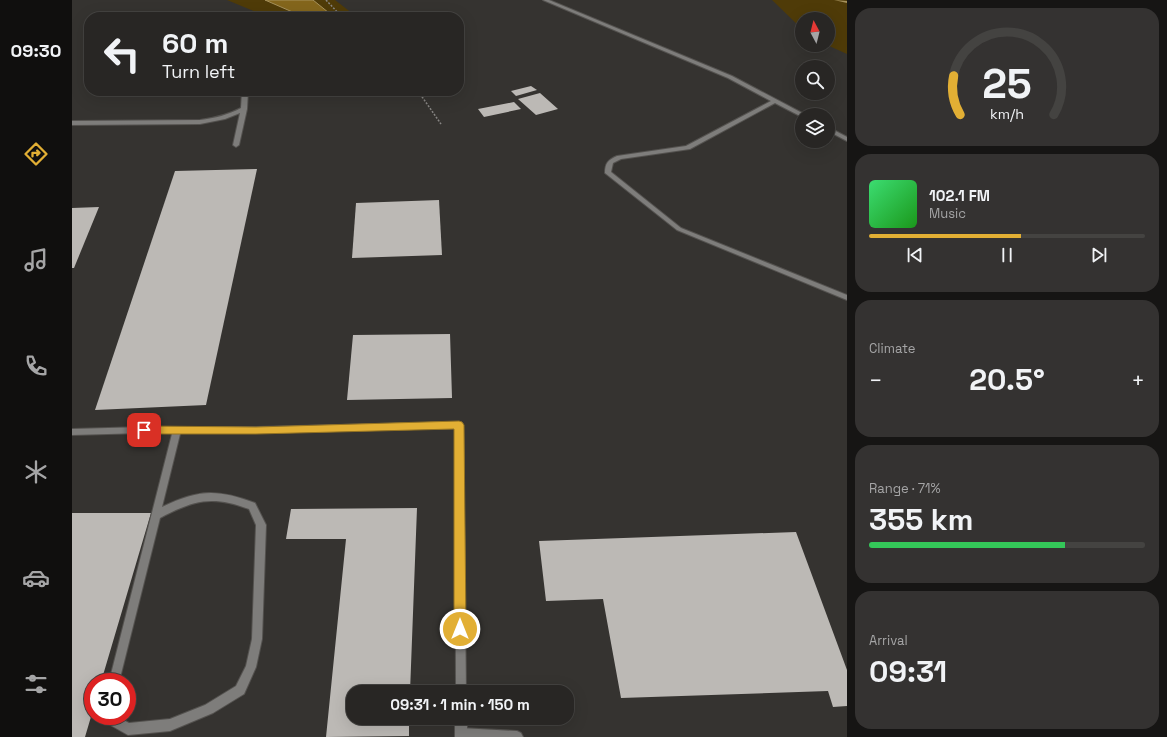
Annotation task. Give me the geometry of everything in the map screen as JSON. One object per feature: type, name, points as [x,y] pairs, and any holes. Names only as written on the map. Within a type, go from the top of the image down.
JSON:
[{"type":"street","points":[[545,0],[730,77],[795,111]]},
{"type":"street","points":[[236,145],[244,109],[245,96]]},
{"type":"street","points":[[774,100],[688,148],[619,158],[610,162],[608,173],[679,229],[847,298]]},
{"type":"street","points":[[72,123],[200,122],[233,116],[244,109]]},
{"type":"street","points":[[835,133],[847,139]]},
{"type":"street","points":[[72,432],[256,430],[459,425],[461,685]]},
{"type":"street","points":[[116,673],[177,430]]},
{"type":"street","points":[[121,725],[128,729],[170,725],[209,709],[240,690],[251,667],[257,639],[261,525],[252,506],[234,498],[206,496],[180,503],[156,515]]},
{"type":"street","points":[[461,725],[461,736],[517,737]]},
{"type":"path","points":[[326,0],[337,12]]},
{"type":"path","points":[[421,96],[441,124]]},
{"type":"shaded area","points":[[227,0],[335,0],[351,12],[256,12]]},
{"type":"shaded area","points":[[265,0],[313,0],[328,12],[293,12]]},
{"type":"shaded area","points":[[772,0],[847,0],[847,54],[835,49],[835,12],[795,12],[795,22]]},
{"type":"building","points":[[531,86],[537,90],[516,96],[511,91]]},
{"type":"building","points":[[540,93],[558,109],[536,115],[518,99]]},
{"type":"building","points":[[514,102],[521,109],[484,117],[478,109]]},
{"type":"building","points":[[257,169],[206,405],[95,410],[175,171]]},
{"type":"building","points":[[439,200],[442,255],[352,258],[356,203]]},
{"type":"building","points":[[99,207],[74,268],[72,268],[72,208]]},
{"type":"building","points":[[450,334],[452,398],[347,400],[353,335]]},
{"type":"building","points":[[417,508],[410,685],[346,685],[346,725],[409,725],[409,736],[326,737],[346,539],[286,539],[291,509]]},
{"type":"building","points":[[72,513],[151,513],[104,673],[84,673],[84,725],[89,725],[85,737],[72,737]]},
{"type":"building","points":[[796,532],[847,670],[847,706],[833,707],[828,691],[621,698],[603,599],[546,601],[539,541]]},
{"type":"waterway","points":[[836,0],[847,2]]},
{"type":"route","points":[[144,430],[256,430],[459,425],[460,629]]}]
